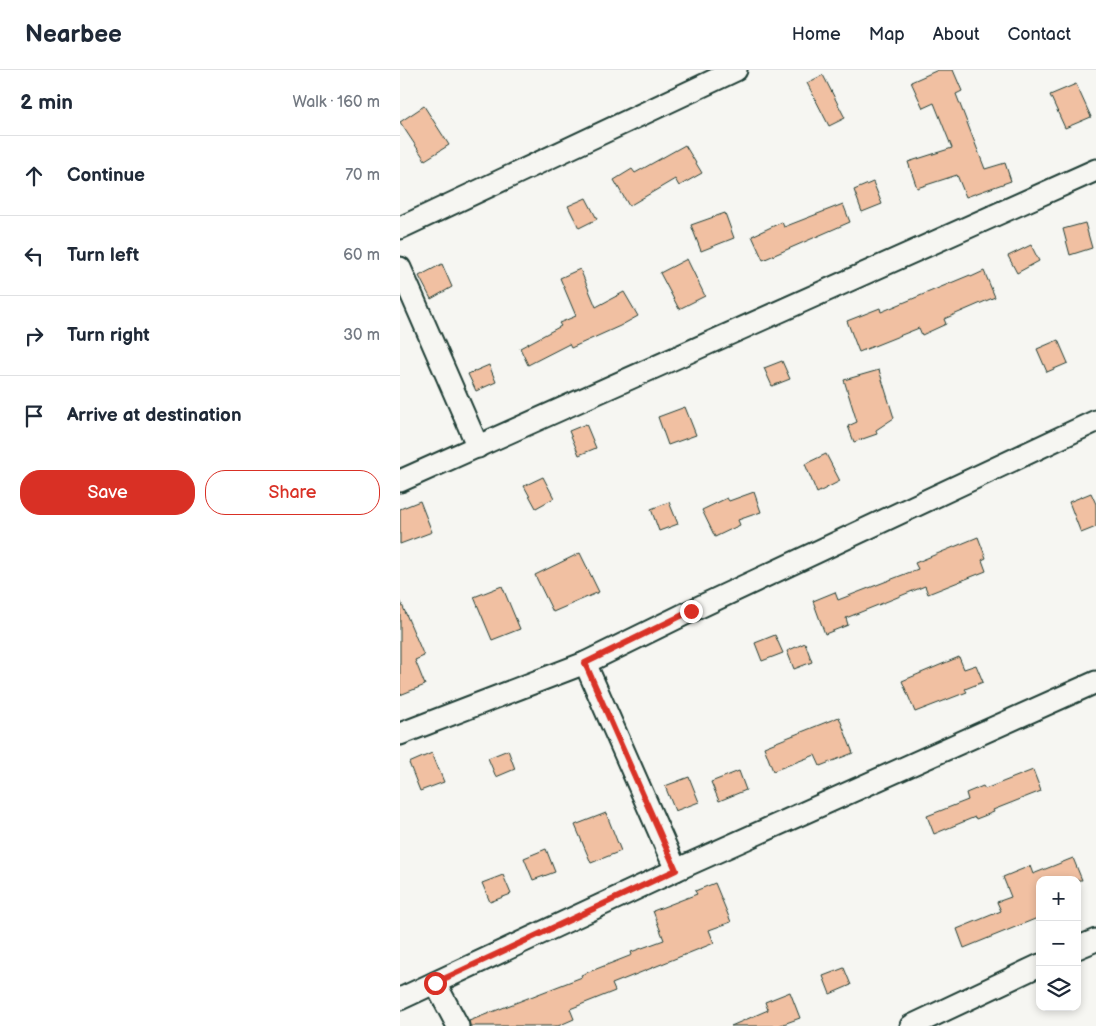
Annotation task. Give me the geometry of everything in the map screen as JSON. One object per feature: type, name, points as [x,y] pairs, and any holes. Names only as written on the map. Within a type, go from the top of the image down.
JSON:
[{"type":"street","points":[[400,228],[736,70]]},
{"type":"street","points":[[400,481],[1096,170]]},
{"type":"street","points":[[400,268],[478,447]]},
{"type":"street","points":[[400,734],[585,663],[691,611],[1096,421]]},
{"type":"street","points":[[585,663],[676,870]]},
{"type":"street","points":[[400,999],[676,870],[1096,682]]},
{"type":"street","points":[[1081,946],[1096,940]]},
{"type":"street","points":[[911,1026],[1038,966]]},
{"type":"street","points":[[435,983],[458,1026]]},
{"type":"building","points":[[938,70],[953,70],[962,91],[956,94],[985,169],[1005,163],[1011,181],[966,197],[957,175],[917,188],[908,162],[952,148],[934,103],[923,108],[911,82]]},
{"type":"building","points":[[823,75],[845,118],[829,126],[807,83]]},
{"type":"building","points":[[1076,84],[1091,117],[1065,128],[1050,95]]},
{"type":"building","points":[[424,106],[449,145],[425,160],[400,122]]},
{"type":"building","points":[[685,145],[702,173],[679,186],[675,179],[629,206],[614,180],[632,169],[635,173]]},
{"type":"building","points":[[873,182],[882,204],[862,212],[854,190]]},
{"type":"building","points":[[586,198],[597,219],[579,228],[568,206]]},
{"type":"building","points":[[843,204],[850,222],[763,260],[752,236],[782,222],[784,227]]},
{"type":"building","points":[[725,213],[734,238],[701,251],[691,225]]},
{"type":"building","points":[[1085,223],[1092,248],[1070,255],[1063,229]]},
{"type":"building","points":[[1031,245],[1039,261],[1017,273],[1008,256]]},
{"type":"building","points":[[687,259],[705,296],[679,309],[660,273]]},
{"type":"building","points":[[442,264],[452,287],[431,299],[419,276]]},
{"type":"building","points":[[580,269],[596,307],[624,292],[638,316],[571,348],[569,344],[528,365],[520,348],[561,326],[559,323],[576,316],[560,278]]},
{"type":"building","points":[[984,271],[995,297],[944,319],[946,324],[922,335],[919,328],[859,352],[847,321],[880,308],[881,312]]},
{"type":"building","points":[[1058,340],[1068,363],[1047,372],[1037,349]]},
{"type":"building","points":[[782,361],[790,379],[772,386],[764,368]]},
{"type":"building","points":[[489,365],[496,382],[476,391],[468,374]]},
{"type":"building","points":[[879,370],[894,418],[876,430],[877,434],[854,442],[848,426],[857,422],[844,380]]},
{"type":"building","points":[[685,407],[696,435],[668,445],[658,417]]},
{"type":"building","points":[[586,424],[596,448],[579,455],[569,431]]},
{"type":"building","points":[[826,454],[840,481],[817,493],[805,464]]},
{"type":"building","points":[[543,477],[554,498],[536,508],[524,486]]},
{"type":"building","points":[[754,492],[761,512],[738,520],[740,525],[715,537],[702,510],[727,498],[729,501]]},
{"type":"building","points":[[1091,493],[1096,504],[1096,527],[1081,533],[1069,502]]},
{"type":"building","points":[[420,501],[432,532],[400,544],[400,509]]},
{"type":"building","points":[[669,502],[678,524],[659,531],[651,509]]},
{"type":"building","points":[[978,537],[986,558],[982,560],[986,571],[928,594],[925,586],[846,618],[848,625],[825,634],[813,601],[835,592],[838,600],[918,569],[915,563]]},
{"type":"building","points":[[580,553],[599,592],[553,612],[535,575]]},
{"type":"building","points":[[502,586],[520,629],[492,640],[474,597]]},
{"type":"building","points":[[400,600],[424,656],[415,660],[425,685],[400,695]]},
{"type":"building","points":[[775,635],[783,653],[762,661],[755,643]]},
{"type":"building","points":[[805,643],[812,662],[794,669],[787,651]]},
{"type":"building","points":[[959,657],[964,669],[976,665],[983,682],[965,689],[967,692],[915,712],[902,681]]},
{"type":"building","points":[[839,717],[853,753],[820,766],[815,755],[773,771],[764,747]]},
{"type":"building","points":[[508,750],[515,769],[496,777],[488,758]]},
{"type":"building","points":[[432,753],[444,782],[420,791],[409,763]]},
{"type":"building","points":[[1033,770],[1041,791],[993,810],[994,812],[976,819],[975,817],[934,834],[927,816],[968,800],[966,793],[983,786],[985,789]]},
{"type":"building","points":[[739,771],[746,790],[719,801],[711,782]]},
{"type":"building","points":[[689,777],[699,802],[675,811],[665,786]]},
{"type":"building","points":[[606,813],[621,851],[591,863],[575,825]]},
{"type":"building","points":[[546,849],[555,872],[533,880],[524,858]]},
{"type":"building","points":[[1073,858],[1080,876],[1036,876],[1036,919],[964,948],[957,929],[1001,911],[997,902],[1011,897],[1003,877],[1030,866],[1033,874]]},
{"type":"building","points":[[503,875],[511,894],[490,902],[482,883]]},
{"type":"building","points":[[715,883],[731,922],[709,930],[714,943],[612,984],[615,991],[570,1009],[574,1019],[558,1026],[470,1026],[469,1021],[582,977],[581,975],[632,955],[631,952],[664,940],[653,911],[697,894],[695,891]]},
{"type":"building","points":[[844,968],[851,985],[830,994],[823,976]]},
{"type":"building","points":[[790,992],[800,1018],[778,1026],[731,1026],[768,1010],[765,1002]]},
{"type":"route","points":[[435,983],[676,870],[585,663],[691,611]]}]
